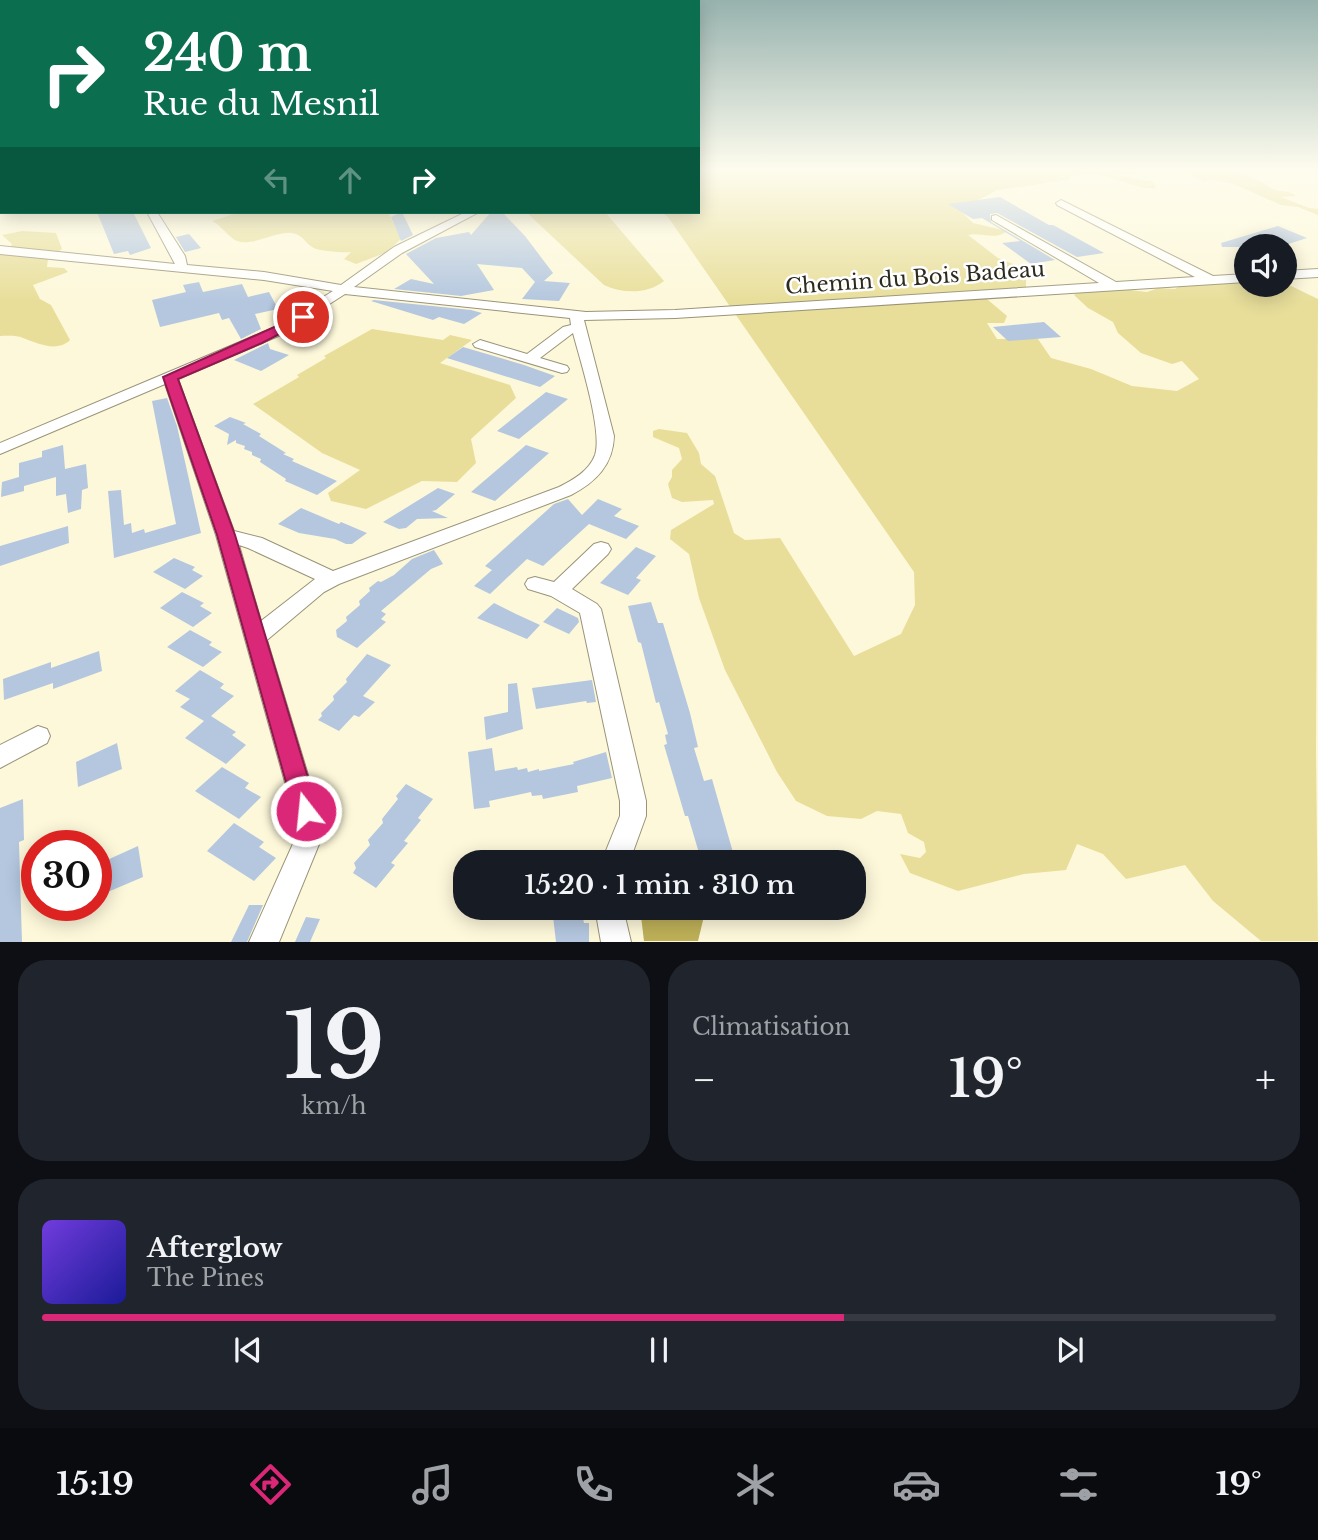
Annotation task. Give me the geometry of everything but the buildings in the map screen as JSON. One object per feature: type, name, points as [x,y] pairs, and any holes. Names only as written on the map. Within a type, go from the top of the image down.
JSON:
[{"type":"street","points":[[153,214],[179,256],[182,268]]},
{"type":"street","points":[[0,449],[278,331],[313,311],[398,250],[470,214]]},
{"type":"street","points":[[1082,214],[1210,280]]},
{"type":"street","points":[[996,218],[1113,286]]},
{"type":"street","name":"Chemin du Bois Badeau","points":[[0,250],[264,276],[330,285],[342,290],[581,320],[1234,279]]},
{"type":"street","points":[[1297,274],[1318,273]]},
{"type":"street","points":[[257,636],[317,587],[332,579],[565,491],[592,473],[606,453],[606,436],[581,320],[529,359]]},
{"type":"street","points":[[480,344],[562,369]]},
{"type":"street","points":[[170,377],[226,535],[306,811],[309,837],[264,942]]},
{"type":"street","points":[[226,535],[255,543],[332,579]]},
{"type":"street","points":[[601,549],[546,587],[590,609],[633,801],[633,816],[620,850]]},
{"type":"street","points":[[0,757],[38,736]]},
{"type":"street","points":[[611,920],[616,942]]},
{"type":"shaded area","points":[[234,214],[389,214],[401,239],[385,253],[356,264],[344,259],[351,252],[317,249],[292,233],[250,242],[237,241],[212,221]]},
{"type":"shaded area","points":[[528,214],[607,214],[664,281],[651,288],[635,291],[604,285]]},
{"type":"shaded area","points":[[664,214],[964,214],[973,223],[1007,231],[993,236],[968,235],[998,258],[1028,270],[1031,275],[1026,279],[1026,287],[1014,292],[981,294],[1007,316],[1004,323],[987,323],[997,339],[1038,339],[1051,358],[1091,369],[1132,386],[1177,391],[1199,379],[1182,361],[1172,364],[1141,353],[1118,333],[1113,322],[1088,308],[1074,295],[1078,292],[1114,288],[1147,292],[1158,288],[1175,289],[1234,283],[1234,297],[1297,297],[1297,289],[1318,299],[1318,941],[1261,941],[1213,901],[1185,865],[1126,879],[1103,854],[1077,844],[1066,870],[1024,874],[958,891],[910,873],[900,854],[920,858],[926,852],[924,842],[908,833],[901,814],[877,811],[861,819],[827,816],[796,801],[777,772],[725,670],[699,598],[689,554],[670,539],[671,530],[714,504],[713,500],[682,502],[672,498],[668,484],[672,470],[682,459],[679,448],[653,437],[653,431],[659,429],[687,433],[699,453],[701,464],[715,476],[734,533],[745,540],[780,538],[854,656],[901,634],[915,605],[914,572]]},
{"type":"shaded area","points":[[22,231],[56,233],[62,249],[48,259],[47,267],[64,268],[68,272],[33,285],[40,299],[51,305],[70,340],[65,344],[47,346],[17,336],[0,336],[0,252],[9,250],[12,244],[2,235]]},
{"type":"shaded area","points":[[372,329],[443,340],[450,335],[472,340],[440,363],[510,385],[516,398],[471,439],[476,463],[457,482],[422,481],[366,509],[331,501],[328,493],[360,470],[322,453],[253,404],[299,377],[297,375],[326,358],[324,356]]},
{"type":"shaded area","points":[[641,920],[703,920],[698,941],[644,941]]},
{"type":"route","points":[[303,317],[278,331],[170,377],[175,384],[226,535],[306,811]]}]
